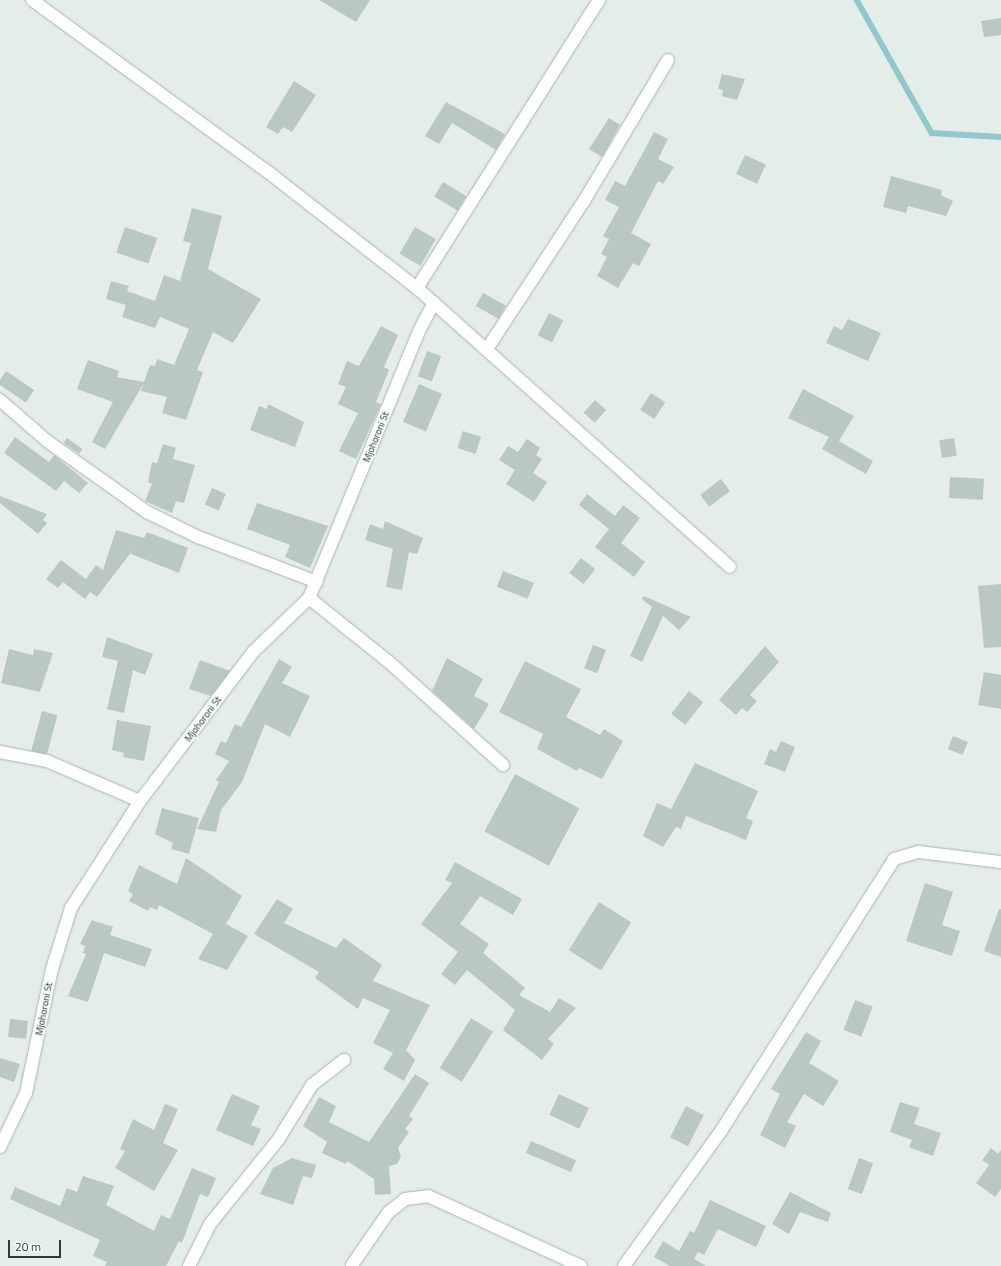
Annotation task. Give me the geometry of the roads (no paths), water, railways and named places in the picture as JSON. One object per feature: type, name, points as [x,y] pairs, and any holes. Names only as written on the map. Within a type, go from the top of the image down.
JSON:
[{"type":"street","points":[[32,0],[267,171],[417,288],[730,567]]},
{"type":"street","points":[[417,288],[599,0]]},
{"type":"street","points":[[487,350],[584,202],[668,60]]},
{"type":"street","name":"Mjohoroni St","points":[[0,1147],[26,1093],[52,969],[71,908],[140,801],[254,651],[309,598],[317,582],[420,329],[434,303]]},
{"type":"street","points":[[0,400],[46,441],[147,512],[198,537],[317,582]]},
{"type":"street","points":[[309,598],[389,662],[503,765]]},
{"type":"street","points":[[0,752],[47,761],[140,801]]},
{"type":"street","points":[[624,1266],[721,1131],[894,859],[919,852],[1001,862]]},
{"type":"street","points":[[189,1266],[210,1224],[278,1140],[312,1085],[344,1060]]},
{"type":"street","points":[[352,1264],[388,1213],[405,1199],[428,1196],[581,1266]]},
{"type":"waterway","points":[[857,0],[932,133],[1001,137]]}]
